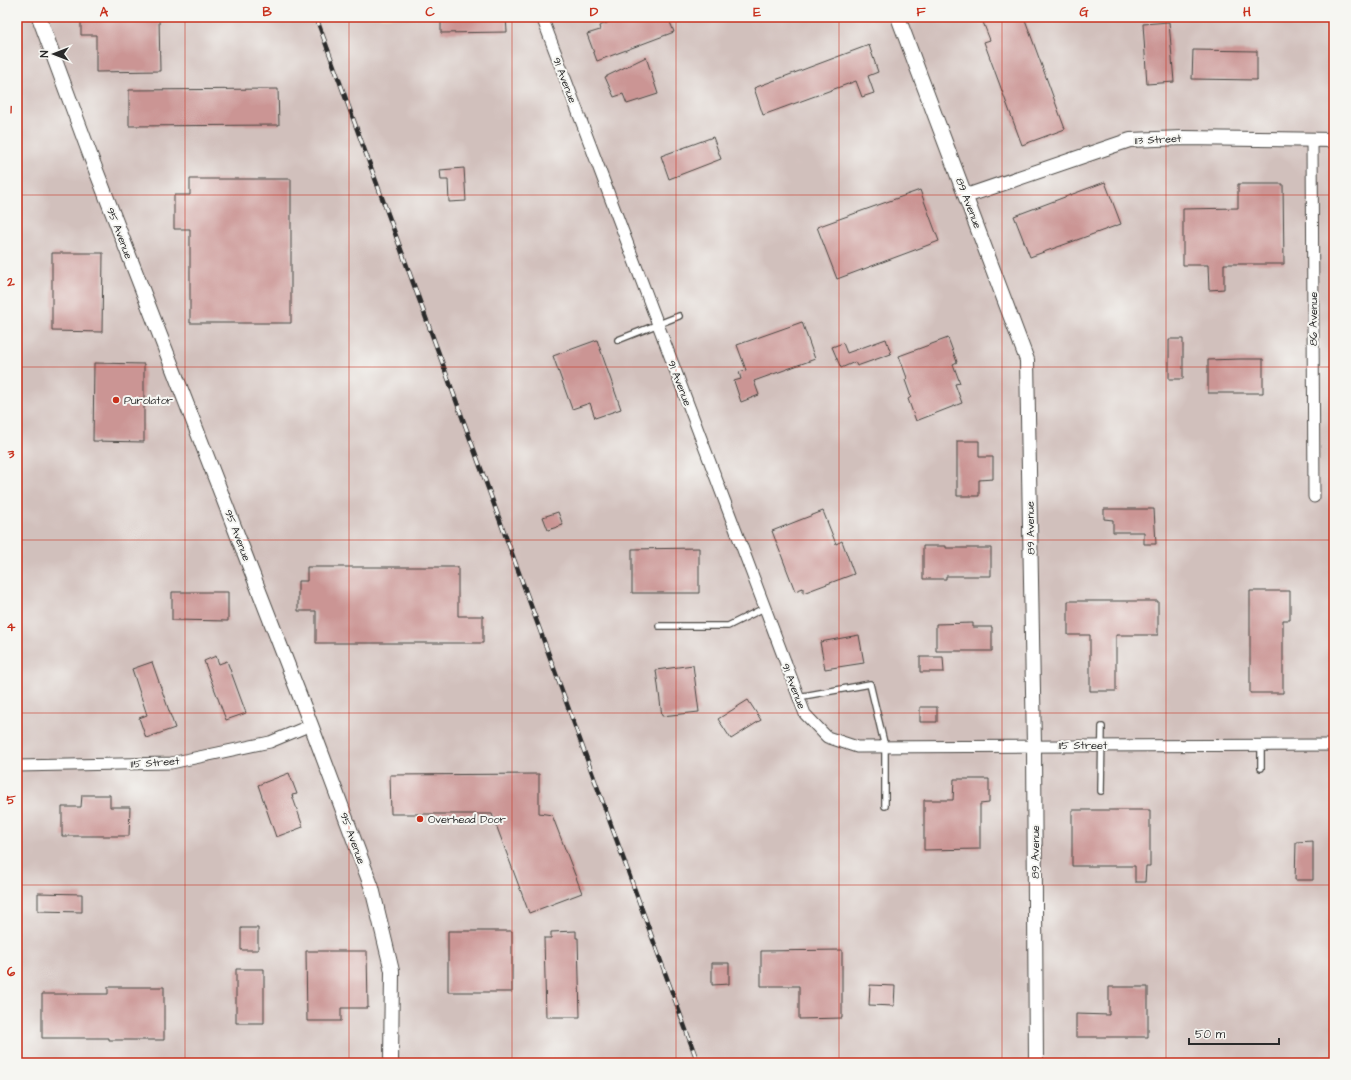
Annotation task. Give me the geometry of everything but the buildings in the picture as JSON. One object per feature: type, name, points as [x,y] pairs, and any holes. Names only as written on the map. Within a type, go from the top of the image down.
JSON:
[{"type":"street","name":"95 Avenue","points":[[38,17],[311,725],[372,888],[392,970],[391,1063]]},
{"type":"street","name":"91 Avenue","points":[[542,17],[798,697],[805,714],[827,737],[832,738]]},
{"type":"street","name":"89 Avenue","points":[[898,17],[1027,360],[1034,746],[1036,1063]]},
{"type":"street","name":"113 Street","points":[[966,196],[1130,140],[1183,138],[1334,140]]},
{"type":"street","name":"86 Avenue","points":[[1312,140],[1314,497]]},
{"type":"street","name":"115 Street","points":[[17,766],[171,763],[270,742],[311,725]]},
{"type":"street","name":"115 Street","points":[[832,738],[857,747],[1334,745]]},
{"type":"lane","points":[[618,340],[678,316]]},
{"type":"lane","points":[[659,626],[728,626],[764,608]]},
{"type":"lane","points":[[798,697],[870,684],[886,747],[886,806]]},
{"type":"lane","points":[[1101,791],[1102,727]]},
{"type":"lane","points":[[1261,745],[1261,768]]},
{"type":"shaded area","points":[[17,17],[1334,17],[1334,1063],[17,1062]]},
{"type":"railway","points":[[316,17],[698,1063]]},
{"type":"place","name":"Purolator","points":[[116,400]]},
{"type":"place","name":"Overhead Door","points":[[420,819]]}]
